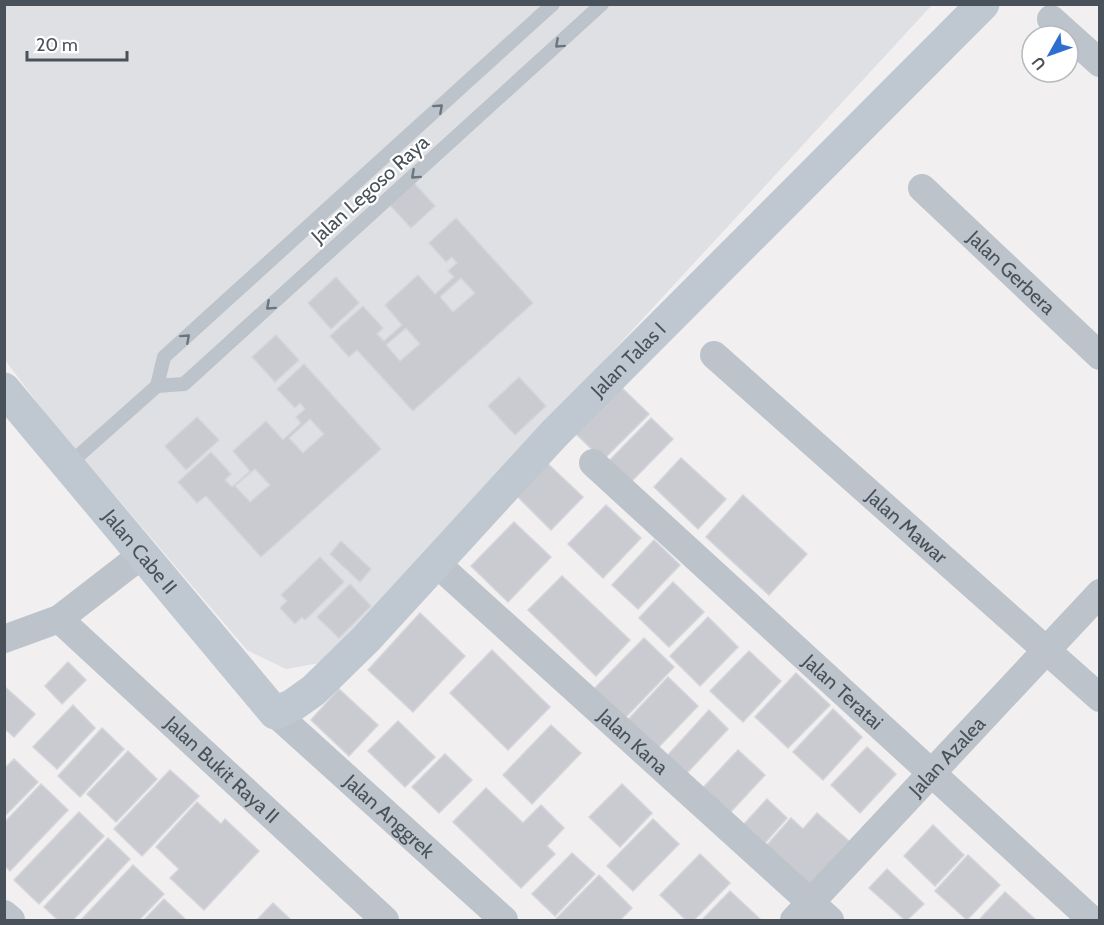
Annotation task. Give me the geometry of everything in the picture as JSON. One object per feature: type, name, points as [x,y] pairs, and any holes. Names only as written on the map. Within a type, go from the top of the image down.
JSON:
[{"type":"street","name":"Jalan Talas I","points":[[275,713],[293,705],[314,690],[366,639],[554,434],[983,4]]},
{"type":"street","points":[[1051,19],[1100,63]]},
{"type":"street","name":"Jalan Gerbera","points":[[922,188],[1100,356]]},
{"type":"street","name":"Jalan Mawar","points":[[714,355],[1100,698]]},
{"type":"street","name":"Jalan Cabe II","points":[[4,388],[275,713]]},
{"type":"street","name":"Jalan Teratai","points":[[593,463],[1092,921]]},
{"type":"street","points":[[4,639],[59,619],[143,554]]},
{"type":"street","name":"Jalan Kana","points":[[436,562],[812,915]]},
{"type":"street","name":"Jalan Azalea","points":[[812,915],[932,772],[1100,593]]},
{"type":"street","name":"Jalan Bukit Raya II","points":[[59,619],[385,921]]},
{"type":"street","name":"Jalan Anggrek","points":[[275,713],[504,921]]},
{"type":"street","points":[[4,914],[11,921]]},
{"type":"lane","name":"Jalan Legoso Raya","points":[[553,4],[165,357],[157,386],[184,384],[602,4]]},
{"type":"lane","points":[[68,465],[157,386]]},
{"type":"shaded area","points":[[5,5],[932,5],[326,662],[286,669],[247,650],[48,417],[5,360]]},
{"type":"building","points":[[414,183],[435,206],[411,228],[390,205]]},
{"type":"building","points":[[456,218],[533,303],[413,411],[357,350],[349,357],[330,336],[363,306],[383,328],[377,334],[384,341],[402,325],[385,305],[418,275],[435,294],[454,277],[448,271],[457,263],[452,257],[446,262],[429,243]],"holes":[[[461,278],[475,293],[453,312],[440,297]],[[406,328],[420,344],[400,361],[386,345]]]},
{"type":"building","points":[[336,277],[359,303],[331,329],[308,303]]},
{"type":"building","points":[[276,335],[299,360],[275,382],[252,357]]},
{"type":"building","points":[[304,364],[381,449],[261,557],[206,496],[197,503],[178,482],[211,452],[231,474],[225,480],[232,487],[250,471],[233,451],[266,421],[283,440],[301,423],[296,417],[305,409],[300,403],[295,408],[277,389]],"holes":[[[310,419],[324,434],[303,453],[289,438]],[[255,469],[270,485],[250,502],[235,486]]]},
{"type":"building","points":[[519,377],[546,406],[515,435],[488,406]]},
{"type":"building","points":[[621,387],[649,414],[603,460],[576,434]]},
{"type":"building","points":[[197,417],[219,440],[186,470],[165,446]]},
{"type":"building","points":[[651,418],[673,439],[628,485],[606,464]]},
{"type":"building","points":[[681,458],[726,499],[698,529],[654,487]]},
{"type":"building","points":[[547,463],[583,497],[551,530],[516,495]]},
{"type":"building","points":[[743,495],[807,554],[769,595],[706,537]]},
{"type":"building","points":[[606,505],[641,538],[603,578],[568,544]]},
{"type":"building","points":[[514,522],[551,557],[508,602],[471,566]]},
{"type":"building","points":[[654,540],[680,565],[638,609],[612,585]]},
{"type":"building","points":[[341,541],[371,569],[360,582],[330,554]]},
{"type":"building","points":[[320,557],[344,582],[305,620],[302,617],[295,624],[280,608],[287,601],[281,595]]},
{"type":"building","points":[[562,576],[630,640],[596,676],[528,610]]},
{"type":"building","points":[[673,582],[704,612],[669,647],[639,618]]},
{"type":"building","points":[[350,584],[371,606],[339,638],[317,617]]},
{"type":"building","points":[[420,613],[465,656],[413,712],[368,670]]},
{"type":"building","points":[[708,617],[738,647],[700,686],[670,656]]},
{"type":"building","points":[[644,638],[674,667],[622,721],[592,691]]},
{"type":"building","points":[[492,650],[550,707],[508,750],[450,693]]},
{"type":"building","points":[[749,651],[781,681],[743,722],[710,691]]},
{"type":"building","points":[[68,662],[86,680],[62,704],[45,686]]},
{"type":"building","points":[[796,673],[830,705],[788,748],[755,717]]},
{"type":"building","points":[[668,677],[698,706],[653,753],[624,724]]},
{"type":"building","points":[[4,686],[35,714],[14,737],[6,730],[4,732]]},
{"type":"building","points":[[339,689],[378,725],[349,756],[311,720]]},
{"type":"building","points":[[73,705],[95,728],[57,769],[33,747]]},
{"type":"building","points":[[833,709],[862,737],[823,780],[793,752]]},
{"type":"building","points":[[709,710],[728,729],[686,774],[667,756]]},
{"type":"building","points":[[398,721],[435,757],[405,787],[368,751]]},
{"type":"building","points":[[551,725],[581,753],[532,804],[503,775]]},
{"type":"building","points":[[102,728],[124,749],[80,797],[58,776]]},
{"type":"building","points":[[867,747],[896,774],[860,813],[831,785]]},
{"type":"building","points":[[738,750],[765,775],[726,817],[699,792]]},
{"type":"building","points":[[128,751],[157,779],[116,822],[87,794]]},
{"type":"building","points":[[445,754],[472,780],[439,813],[412,787]]},
{"type":"building","points":[[14,759],[38,782],[4,817],[4,769]]},
{"type":"building","points":[[170,770],[199,796],[142,856],[114,829]]},
{"type":"building","points":[[41,784],[68,810],[10,871],[4,865],[4,823]]},
{"type":"building","points":[[622,784],[652,813],[620,847],[589,817]]},
{"type":"building","points":[[486,788],[523,823],[541,805],[564,828],[547,846],[555,854],[521,888],[453,822]]},
{"type":"building","points":[[767,799],[787,818],[765,843],[744,824]]},
{"type":"building","points":[[197,802],[221,824],[225,819],[259,851],[204,910],[170,878],[179,869],[156,847]]},
{"type":"building","points":[[79,812],[104,836],[39,904],[14,880]]},
{"type":"building","points":[[817,813],[849,841],[810,885],[766,846],[791,818],[803,829]]},
{"type":"building","points":[[653,819],[679,844],[633,891],[607,866]]},
{"type":"building","points":[[933,825],[964,855],[935,886],[904,856]]},
{"type":"building","points":[[108,838],[130,859],[73,920],[58,920],[44,907]]},
{"type":"building","points":[[572,853],[595,874],[555,916],[532,894]]},
{"type":"building","points":[[700,854],[730,883],[694,920],[686,920],[660,895]]},
{"type":"building","points":[[968,855],[1000,885],[967,920],[935,891]]},
{"type":"building","points":[[133,865],[164,894],[139,920],[81,920]]},
{"type":"building","points":[[887,869],[924,904],[907,920],[869,888]]},
{"type":"building","points":[[599,875],[632,908],[620,920],[555,920]]},
{"type":"building","points":[[730,891],[761,920],[702,920]]},
{"type":"building","points":[[1005,892],[1036,920],[979,920]]},
{"type":"building","points":[[164,899],[186,920],[144,920]]},
{"type":"building","points":[[273,903],[291,920],[257,920]]}]
